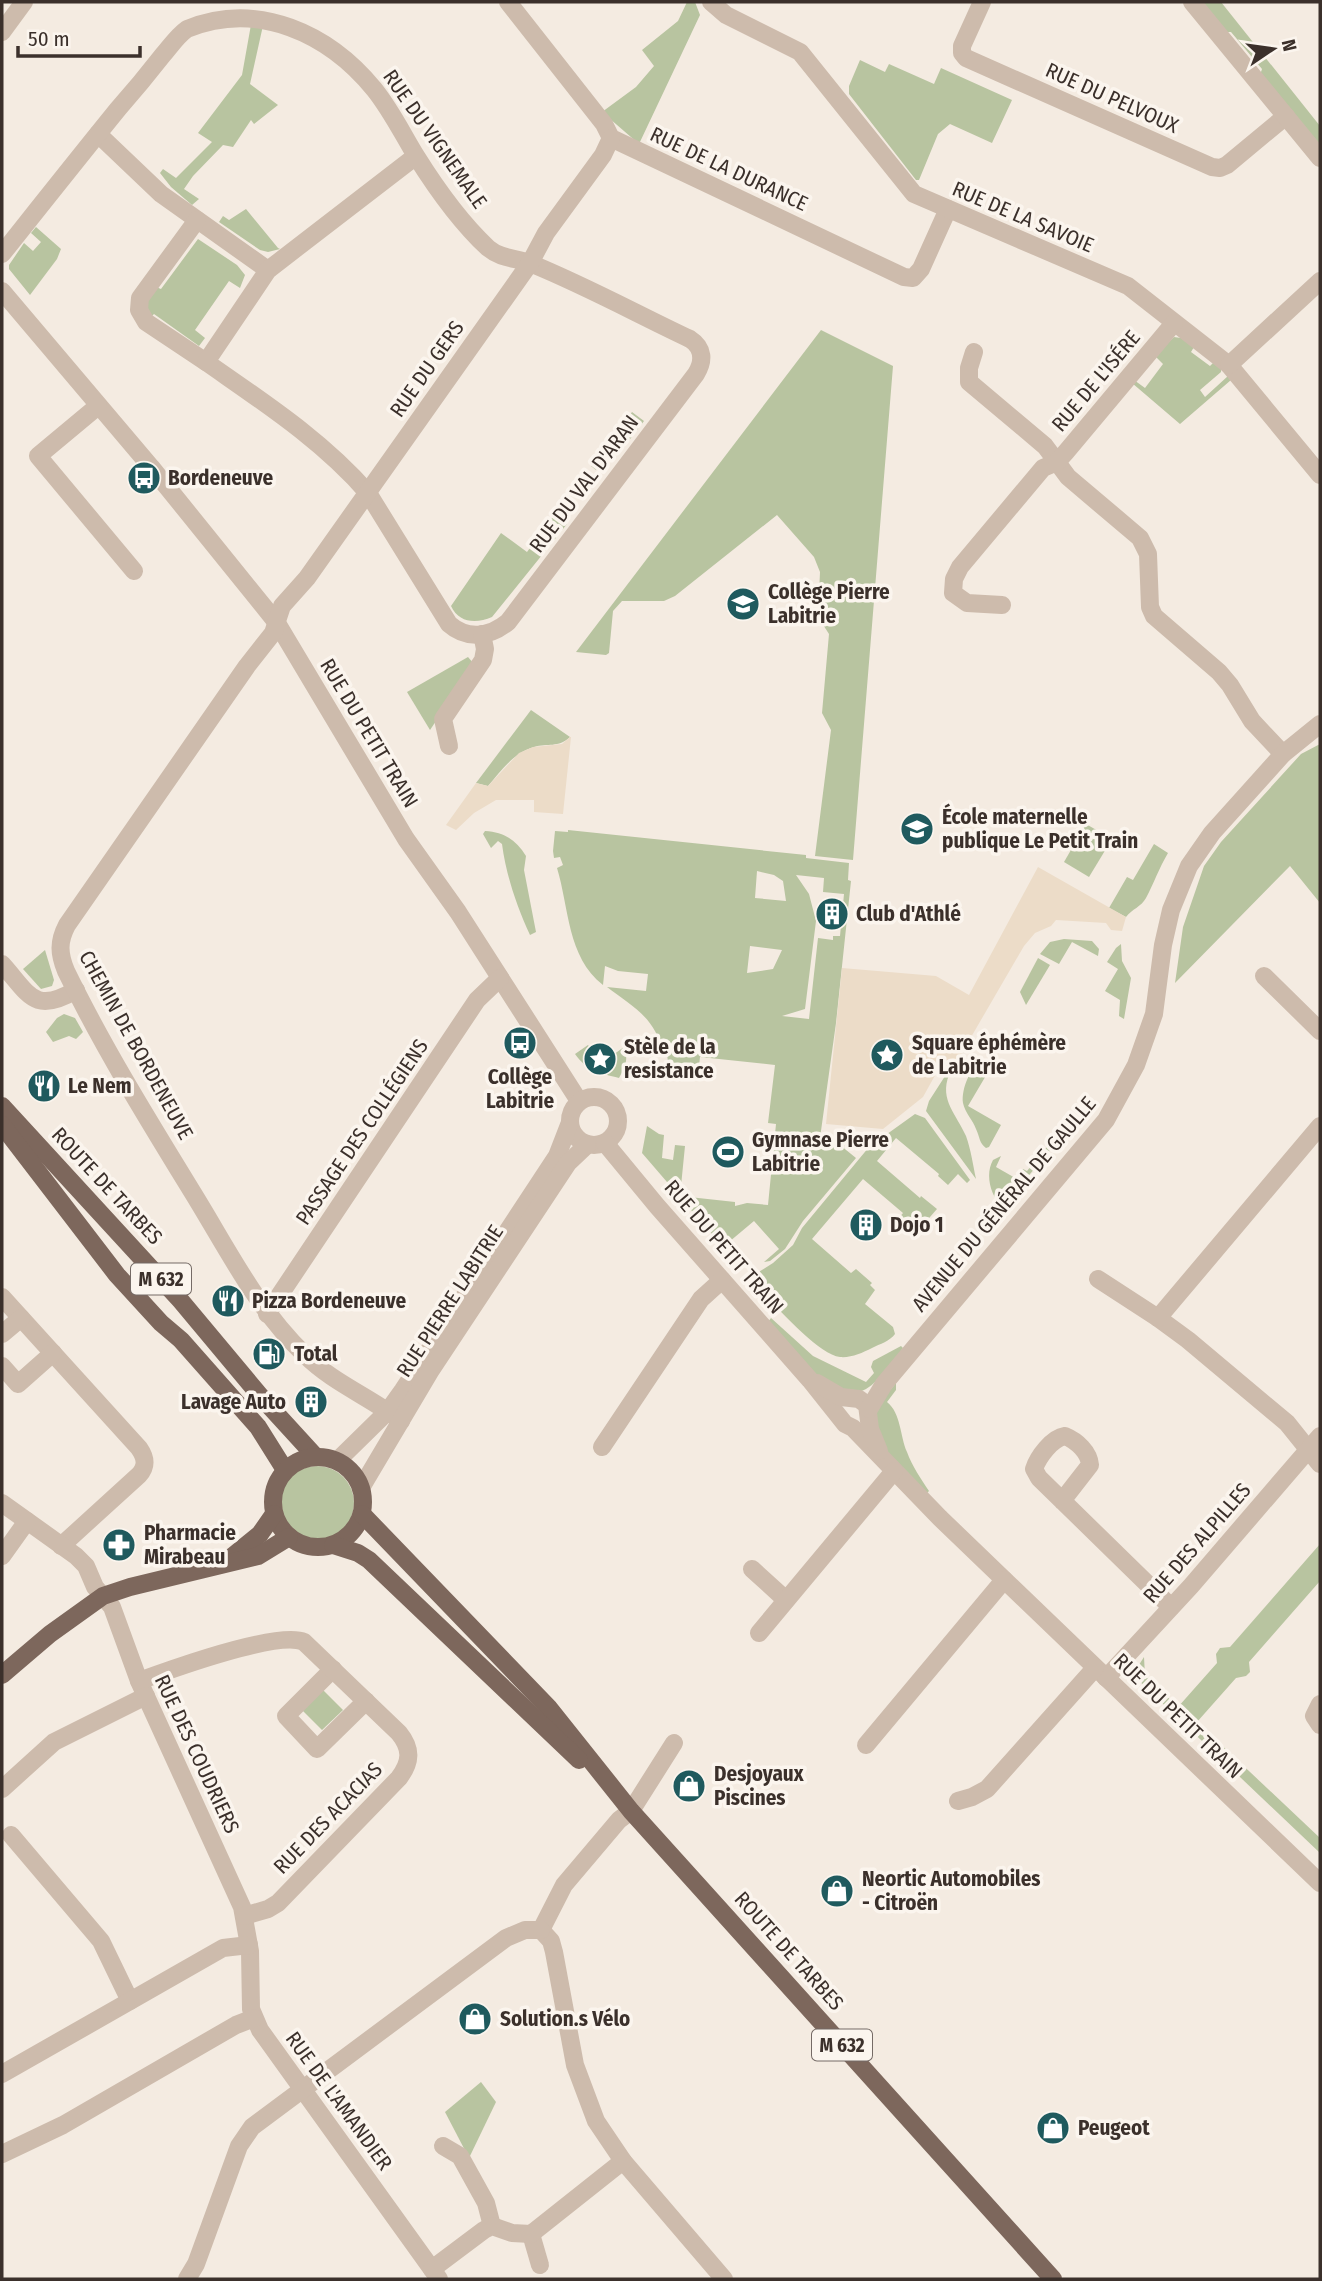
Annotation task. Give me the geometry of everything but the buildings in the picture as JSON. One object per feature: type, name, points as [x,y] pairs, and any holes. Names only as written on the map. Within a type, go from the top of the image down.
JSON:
[{"type":"main road","name":"ROUTE DE TARBES","points":[[2,1106],[181,1301],[315,1457]]},
{"type":"main road","name":"ROUTE DE TARBES","points":[[2,1125],[117,1275],[181,1340],[258,1427],[285,1471]]},
{"type":"main road","points":[[2,1675],[50,1633],[103,1597],[130,1587],[258,1556],[289,1537],[274,1514],[276,1483],[285,1471],[299,1461],[315,1457],[337,1461],[352,1472],[361,1488],[362,1514],[356,1527],[333,1545]]},
{"type":"main road","points":[[225,1562],[260,1534],[274,1514]]},
{"type":"main road","name":"ROUTE DE TARBES","points":[[362,1514],[549,1708],[631,1811],[1053,2279]]},
{"type":"main road","name":"ROUTE DE TARBES","points":[[289,1537],[302,1545],[333,1545],[358,1553],[369,1560],[631,1811]]},
{"type":"street","points":[[2,32],[24,2]]},
{"type":"street","points":[[508,2],[604,124],[611,138]]},
{"type":"street","name":"RUE DE LA SAVOIE","points":[[711,2],[726,15],[800,52],[914,194],[1128,286],[1149,301],[1229,365],[1320,475]]},
{"type":"street","name":"RUE DU PELVOUX","points":[[982,2],[962,46],[962,53],[966,58],[1212,167],[1227,165],[1286,116]]},
{"type":"street","points":[[1192,2],[1320,158]]},
{"type":"street","name":"RUE DU VIGNEMALE","points":[[2,254],[98,134],[188,28],[226,12],[251,9],[284,16],[334,48],[381,98],[416,156],[451,205],[490,250],[498,256],[530,263]]},
{"type":"street","points":[[98,134],[160,194],[268,270]]},
{"type":"street","name":"RUE DE LA DURANCE","points":[[611,138],[907,278],[915,277],[921,269],[948,209]]},
{"type":"street","name":"RUE DU GERS","points":[[277,623],[282,606],[307,578],[530,263],[546,233],[603,155],[611,138]]},
{"type":"street","points":[[206,362],[268,270],[416,156]]},
{"type":"street","points":[[197,219],[140,298],[139,307],[146,322],[307,434],[339,462],[368,493],[446,621],[459,632],[482,634],[485,649],[483,660],[443,719],[449,746]]},
{"type":"street","name":"RUE DU VAL D'ARAN","points":[[482,634],[494,631],[508,622],[696,374],[702,362],[700,350],[693,341],[530,263]]},
{"type":"street","points":[[1229,365],[1320,281]]},
{"type":"street","name":"RUE DU PETIT TRAIN","points":[[2,291],[277,623],[406,839],[446,894],[579,1101]]},
{"type":"street","name":"RUE DE L'ISÉRE","points":[[1174,323],[1057,462],[1068,477],[1140,538],[1148,554],[1150,607],[1153,616],[1220,672],[1252,720],[1283,754]]},
{"type":"street","points":[[974,352],[969,368],[969,382],[1045,446],[1057,462],[1043,468],[960,567],[954,579],[953,593],[967,603],[1002,605]]},
{"type":"street","points":[[98,406],[38,456],[134,571]]},
{"type":"street","name":"CHEMIN DE BORDENEUVE","points":[[277,623],[273,634],[247,666],[66,925],[61,938],[60,955],[76,990],[146,1116],[267,1314],[305,1356],[336,1381],[394,1416]]},
{"type":"street","name":"AVENUE DU GÉNÉRAL DE GAULLE","points":[[856,1412],[884,1384],[1106,1120],[1136,1065],[1154,1014],[1163,945],[1171,910],[1189,866],[1212,833],[1283,754],[1320,724]]},
{"type":"street","points":[[2,964],[38,1001],[56,1001],[76,990]]},
{"type":"street","points":[[1264,976],[1320,1031]]},
{"type":"street","name":"PASSAGE DES COLLÉGIENS","points":[[267,1314],[477,1000],[500,978]]},
{"type":"street","points":[[593,1096],[613,1105],[618,1122],[612,1137],[605,1143],[596,1146],[578,1141],[569,1125],[569,1116],[579,1101],[593,1096]]},
{"type":"street","name":"RUE PIERRE LABITRIE","points":[[361,1488],[394,1416],[557,1156],[569,1125]]},
{"type":"street","points":[[1158,1318],[1320,1126]]},
{"type":"street","name":"RUE DU PETIT TRAIN","points":[[605,1143],[810,1380],[856,1412],[888,1464],[940,1518],[1320,1883]]},
{"type":"street","name":"RUE PIERRE LABITRIE","points":[[337,1461],[394,1416],[431,1370],[568,1163],[587,1145]]},
{"type":"street","points":[[1098,1279],[1158,1318],[1286,1423],[1315,1442],[1320,1464]]},
{"type":"street","points":[[602,1447],[701,1300],[722,1280]]},
{"type":"street","points":[[2,1297],[139,1448],[145,1463],[139,1475],[61,1546]]},
{"type":"street","points":[[2,1334],[21,1318]]},
{"type":"street","points":[[2,1366],[18,1384],[53,1353]]},
{"type":"street","name":"RUE DES ALPILLES","points":[[958,1801],[987,1789],[1101,1673],[1171,1607],[1315,1442]]},
{"type":"street","points":[[759,1633],[888,1464]]},
{"type":"street","points":[[1062,1501],[1171,1607]]},
{"type":"street","name":"RUE DES COUDRIERS","points":[[2,1503],[86,1566],[95,1587],[112,1607],[142,1688],[232,1885],[246,1931]]},
{"type":"street","points":[[2,1556],[27,1521]]},
{"type":"street","points":[[752,1569],[786,1600]]},
{"type":"street","points":[[866,1745],[1004,1580]]},
{"type":"street","name":"RUE DES ACACIAS","points":[[2,1789],[54,1742],[142,1688],[188,1664],[290,1639],[304,1642],[404,1740],[409,1751],[408,1764],[399,1777],[278,1903],[246,1931]]},
{"type":"street","points":[[333,1669],[286,1716],[317,1749],[366,1701]]},
{"type":"street","points":[[1320,1704],[1314,1716],[1320,1725]]},
{"type":"street","points":[[541,1930],[564,1885],[619,1819],[631,1811],[674,1743]]},
{"type":"street","points":[[5,1834],[101,1941],[130,2001]]},
{"type":"street","points":[[187,2279],[196,2264],[239,2146],[251,2127],[506,1938],[525,1930],[541,1930],[551,1941],[570,2043],[581,2083],[596,2121],[622,2161],[724,2279]]},
{"type":"street","points":[[2,2074],[223,1948],[246,1931]]},
{"type":"street","name":"RUE DE L'AMANDIER","points":[[246,1931],[250,2000],[254,2018],[435,2274]]},
{"type":"street","points":[[2,2154],[63,2125],[236,2025],[254,2018]]},
{"type":"street","points":[[443,2146],[460,2156],[486,2203],[492,2226]]},
{"type":"street","points":[[435,2274],[492,2226],[512,2234],[531,2234],[622,2161]]},
{"type":"street","points":[[531,2234],[540,2265]]},
{"type":"green space","points":[[687,2],[695,2],[700,15],[639,144],[602,112],[636,87],[654,66],[642,50],[678,21]]},
{"type":"green space","points":[[1199,2],[1221,2],[1320,126],[1320,147],[1260,75],[1262,69],[1231,32],[1224,32]]},
{"type":"green space","points":[[252,19],[264,21],[250,84],[278,105],[254,124],[251,120],[233,147],[223,145],[193,176],[184,189],[199,199],[192,205],[171,187],[160,173],[163,169],[176,178],[212,142],[198,133],[242,75]]},
{"type":"green space","points":[[860,60],[885,72],[889,64],[934,84],[941,68],[1012,100],[992,143],[950,124],[938,134],[919,180],[916,180],[849,94],[849,86]]},
{"type":"green space","points":[[246,209],[280,249],[268,252],[260,250],[219,222],[223,216],[229,220]]},
{"type":"green space","points":[[36,227],[61,249],[57,259],[30,295],[9,269],[9,265],[24,243],[33,251],[41,242],[31,233]]},
{"type":"green space","points":[[198,239],[237,265],[245,275],[240,288],[229,281],[195,330],[205,338],[199,346],[154,314],[150,318],[146,301],[156,287],[161,289]]},
{"type":"green space","points":[[821,330],[893,366],[853,860],[815,856],[831,730],[822,713],[829,634],[818,617],[820,572],[814,557],[777,515],[675,596],[664,601],[622,601],[613,611],[609,653],[576,652]]},
{"type":"green space","points":[[1174,337],[1181,338],[1194,347],[1191,352],[1210,366],[1214,362],[1221,369],[1221,372],[1200,390],[1205,397],[1228,376],[1231,380],[1180,424],[1132,383],[1134,380],[1145,388],[1163,364],[1155,356]]},
{"type":"green space","points":[[632,412],[644,421],[627,443],[619,439],[596,470],[591,466]]},
{"type":"green space","points":[[554,515],[567,524],[492,617],[474,621],[463,619],[454,612],[451,606],[501,533],[527,552]]},
{"type":"green space","points":[[468,657],[474,664],[430,730],[407,692]]},
{"type":"green space","points":[[531,710],[570,737],[561,743],[534,747],[520,754],[508,763],[488,786],[476,783]]},
{"type":"green space","points":[[1320,744],[1320,903],[1290,866],[1175,983],[1183,927],[1204,866],[1221,842],[1301,754]]},
{"type":"green space","points":[[1086,824],[1112,839],[1089,877],[1064,862]]},
{"type":"green space","points":[[485,831],[509,838],[526,856],[524,870],[536,932],[530,935],[513,891],[502,844],[498,841],[491,848],[483,834]]},
{"type":"green space","points":[[555,831],[806,855],[806,858],[849,863],[848,880],[851,881],[836,1023],[820,1138],[835,1141],[856,1158],[803,1221],[785,1249],[770,1261],[764,1262],[779,1249],[754,1221],[723,1247],[642,1153],[647,1126],[664,1135],[662,1158],[673,1160],[675,1145],[685,1146],[680,1196],[735,1202],[735,1206],[747,1203],[768,1205],[776,1124],[768,1123],[775,1065],[700,1057],[699,1066],[668,1062],[667,1054],[662,1052],[649,1022],[607,987],[646,991],[648,974],[618,971],[605,966],[603,985],[591,974],[582,960],[571,931],[557,868],[563,865],[560,857],[554,858],[553,851]],"holes":[[[757,871],[774,875],[783,881],[786,901],[755,898]],[[796,875],[824,878],[823,892],[844,894],[840,936],[833,936],[833,940],[818,938],[809,1019],[782,1016],[805,1009],[816,921],[809,894]],[[750,946],[782,950],[773,969],[747,973]]]},
{"type":"green space","points":[[1154,844],[1168,853],[1144,901],[1126,917],[1109,908],[1127,877],[1133,880]]},
{"type":"green space","points":[[1064,939],[1092,941],[1099,949],[1098,956],[1072,942],[1059,964],[1040,954],[1050,942]]},
{"type":"green space","points":[[1121,944],[1122,961],[1131,978],[1124,1019],[1119,1016],[1120,1000],[1105,991],[1118,969],[1107,962]]},
{"type":"green space","points":[[45,950],[54,980],[52,986],[41,989],[23,969]]},
{"type":"green space","points":[[1038,958],[1050,965],[1026,1005],[1020,992]]},
{"type":"green space","points":[[64,1014],[75,1018],[83,1032],[76,1039],[69,1036],[53,1042],[46,1032],[57,1018]]},
{"type":"green space","points":[[588,1045],[598,1066],[605,1064],[606,1060],[624,1047],[626,1063],[619,1078],[594,1070],[580,1060],[575,1054]]},
{"type":"green space","points":[[985,1059],[994,1062],[968,1106],[1001,1125],[986,1148],[963,1103],[965,1084],[971,1071]]},
{"type":"green space","points":[[947,1073],[948,1100],[966,1136],[976,1179],[926,1111],[929,1101]]},
{"type":"green space","points":[[915,1114],[925,1118],[970,1180],[967,1183],[958,1174],[948,1185],[939,1174],[896,1138],[877,1161],[937,1209],[916,1233],[899,1218],[903,1213],[863,1179],[812,1239],[851,1273],[856,1269],[872,1283],[870,1285],[875,1290],[865,1304],[893,1327],[895,1334],[860,1353],[840,1357],[818,1346],[805,1335],[749,1278],[773,1263],[793,1245],[802,1228],[869,1147]]},
{"type":"green space","points":[[1055,1137],[1059,1140],[1002,1207],[994,1197],[990,1184],[989,1172],[993,1160],[1001,1156],[996,1167],[1017,1179],[1023,1169],[1027,1171]]},
{"type":"green space","points":[[771,1318],[813,1356],[866,1382],[874,1373],[871,1367],[873,1361],[901,1346],[903,1348],[881,1376],[866,1389],[853,1392],[840,1390],[812,1371],[768,1322]]},
{"type":"green space","points":[[896,1383],[896,1390],[887,1402],[898,1418],[911,1462],[929,1491],[926,1494],[889,1455],[877,1431],[879,1406]]},
{"type":"green space","points":[[317,1466],[331,1469],[343,1477],[351,1489],[354,1503],[351,1517],[343,1529],[331,1537],[317,1540],[303,1537],[291,1529],[283,1517],[280,1503],[283,1489],[291,1477],[303,1469]]},
{"type":"green space","points":[[1320,1544],[1320,1581],[1249,1662],[1250,1672],[1246,1676],[1236,1678],[1197,1722],[1320,1838],[1320,1853],[1142,1684],[1137,1668],[1144,1657],[1145,1676],[1178,1707],[1217,1663],[1216,1654],[1220,1648],[1230,1647]]},
{"type":"green space","points":[[322,1689],[343,1710],[322,1730],[302,1710]]},
{"type":"green space","points":[[481,2082],[496,2102],[469,2158],[445,2112]]},
{"type":"shaded area","points":[[570,737],[563,814],[534,812],[534,800],[496,800],[474,813],[456,830],[446,825],[476,783],[488,786],[519,753],[533,747],[562,744]]},
{"type":"shaded area","name":"Square éphémère de Labitrie","points":[[1038,867],[1126,917],[1122,931],[1111,930],[1106,923],[1056,920],[1051,926],[1035,933],[1024,946],[949,1075],[938,1070],[923,1097],[883,1129],[826,1124],[842,968],[936,976],[969,995]]},
{"type":"place","name":"Bordeneuve","points":[[144,478]]},
{"type":"place","name":"Collège Pierre Labitrie","points":[[743,604]]},
{"type":"place","name":"École maternelle publique Le Petit Train","points":[[917,829]]},
{"type":"place","name":"Club d'Athlé","points":[[832,914]]},
{"type":"place","name":"Collège Labitrie","points":[[520,1043]]},
{"type":"place","name":"Square éphémère de Labitrie","points":[[887,1055]]},
{"type":"place","name":"Stèle de la resistance","points":[[600,1059]]},
{"type":"place","name":"Le Nem","points":[[44,1086]]},
{"type":"place","name":"Gymnase Pierre Labitrie","points":[[728,1152]]},
{"type":"place","name":"Dojo 1","points":[[866,1225]]},
{"type":"place","name":"Pizza Bordeneuve","points":[[228,1301]]},
{"type":"place","name":"Total","points":[[269,1354]]},
{"type":"place","name":"Lavage Auto","points":[[311,1402]]},
{"type":"place","name":"Pharmacie Mirabeau","points":[[119,1545]]},
{"type":"place","name":"Desjoyaux Piscines","points":[[689,1786]]},
{"type":"place","name":"Neortic Automobiles - Citroën","points":[[837,1891]]},
{"type":"place","name":"Solution.s Vélo","points":[[475,2019]]},
{"type":"place","name":"Peugeot","points":[[1053,2128]]}]
